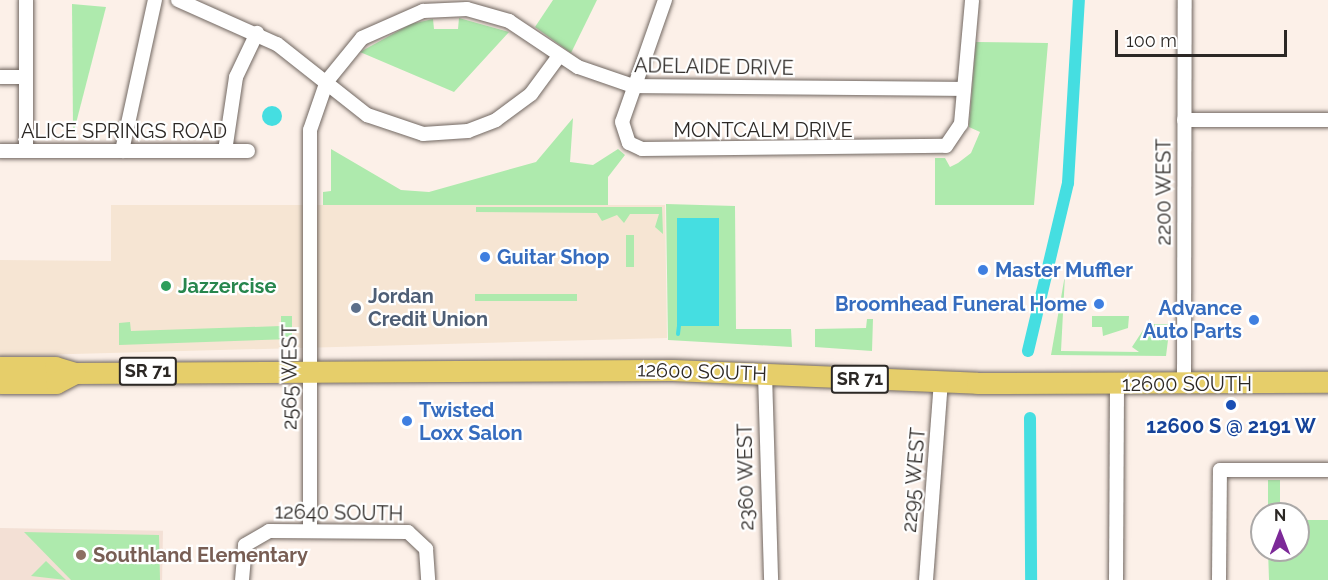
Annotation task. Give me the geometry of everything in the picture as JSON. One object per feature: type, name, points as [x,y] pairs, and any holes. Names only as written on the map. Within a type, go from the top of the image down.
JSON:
[{"type":"main road","name":"12600 SOUTH","points":[[0,367],[55,367],[75,373],[309,368],[765,374],[941,382],[1117,385],[1328,382]]},
{"type":"main road","name":"12600 SOUTH","points":[[0,383],[56,383],[75,373]]},
{"type":"street","points":[[26,0],[26,151]]},
{"type":"street","points":[[122,151],[155,0]]},
{"type":"street","points":[[178,0],[214,5],[327,81],[380,122],[423,134],[453,134],[489,123],[520,104],[559,56]]},
{"type":"street","name":"MONTCALM DRIVE","points":[[665,0],[633,86],[622,129],[629,143],[642,149],[935,150],[955,139],[964,89]]},
{"type":"street","points":[[964,89],[972,0]]},
{"type":"street","name":"2200 WEST","points":[[1184,385],[1185,0]]},
{"type":"street","name":"ADELAIDE DRIVE","points":[[327,81],[345,54],[382,25],[446,4],[509,21],[559,56],[598,76],[633,86],[964,89]]},
{"type":"street","points":[[225,151],[236,77],[257,33]]},
{"type":"street","points":[[0,77],[26,77]]},
{"type":"street","name":"2565 WEST","points":[[310,531],[309,143],[315,106],[327,81]]},
{"type":"street","points":[[1184,120],[1328,120]]},
{"type":"street","name":"ALICE SPRINGS ROAD","points":[[0,151],[248,151]]},
{"type":"street","name":"2360 WEST","points":[[765,374],[771,580]]},
{"type":"street","name":"2295 WEST","points":[[926,580],[941,382]]},
{"type":"street","points":[[1116,580],[1117,385]]},
{"type":"street","points":[[1219,580],[1220,470],[1328,470]]},
{"type":"street","name":"12640 SOUTH","points":[[242,580],[242,551],[252,536],[310,531],[402,531],[423,541],[428,580]]},
{"type":"shaded area","points":[[111,205],[665,205],[667,338],[0,356],[0,260],[111,261]]},
{"type":"shaded area","name":"Southland Elementary","points":[[0,528],[163,531],[162,580],[0,580]]},
{"type":"green space","points":[[553,0],[597,0],[571,53],[535,27]]},
{"type":"green space","points":[[72,4],[106,7],[74,131],[73,131]]},
{"type":"green space","points":[[459,18],[509,32],[454,92],[360,52],[411,24],[433,19],[434,29],[458,29]]},
{"type":"green space","points":[[976,42],[1048,43],[1034,205],[935,205],[935,158],[945,158],[950,167],[958,163],[971,153],[980,132],[969,127]]},
{"type":"green space","points":[[573,118],[570,162],[593,165],[618,149],[625,155],[608,177],[608,205],[323,205],[323,192],[331,191],[331,149],[401,190],[429,192],[536,162]]},
{"type":"green space","points":[[666,204],[735,206],[736,329],[791,329],[792,347],[668,340]]},
{"type":"green space","points":[[476,207],[662,207],[663,234],[655,227],[659,214],[630,214],[624,223],[617,215],[602,221],[597,213],[476,212]]},
{"type":"green space","points":[[626,235],[634,235],[634,267],[626,267]]},
{"type":"green space","points":[[1065,275],[1061,351],[1139,352],[1132,347],[1147,324],[1170,324],[1166,356],[1051,355]]},
{"type":"green space","points":[[475,294],[577,294],[577,301],[475,301]]},
{"type":"green space","points":[[281,316],[292,316],[292,339],[119,345],[119,323],[130,322],[131,331],[281,326]]},
{"type":"green space","points":[[1092,316],[1129,316],[1128,328],[1103,336],[1102,327],[1092,327]]},
{"type":"green space","points":[[867,319],[873,319],[872,351],[815,347],[815,329],[866,328]]},
{"type":"green space","points":[[1268,480],[1280,480],[1280,502],[1268,502]]},
{"type":"green space","points":[[1310,520],[1328,520],[1328,580],[1269,580],[1268,562],[1310,562]]},
{"type":"green space","name":"Southland Elementary","points":[[24,532],[159,535],[160,580],[71,580]]},
{"type":"green space","points":[[46,561],[66,580],[31,576]]},
{"type":"water","points":[[272,106],[279,109],[282,116],[279,123],[272,126],[265,123],[262,116],[265,109]]},
{"type":"water","points":[[677,218],[719,218],[719,326],[677,326]]},
{"type":"waterway","points":[[1028,351],[1068,183],[1079,0]]},
{"type":"waterway","points":[[678,334],[679,326]]},
{"type":"waterway","points":[[1030,418],[1031,580]]},
{"type":"place","name":"Guitar Shop","points":[[485,257]]},
{"type":"place","name":"Master Muffler","points":[[983,270]]},
{"type":"place","name":"Jazzercise","points":[[166,286]]},
{"type":"place","name":"Broomhead Funeral Home","points":[[1099,304]]},
{"type":"place","name":"Jordan Credit Union","points":[[356,308]]},
{"type":"place","name":"Advance Auto Parts","points":[[1254,320]]},
{"type":"place","name":"12600 S @ 2191 W","points":[[1231,405]]},
{"type":"place","name":"Twisted Loxx Salon","points":[[407,421]]},
{"type":"place","name":"Southland Elementary","points":[[81,555]]}]
